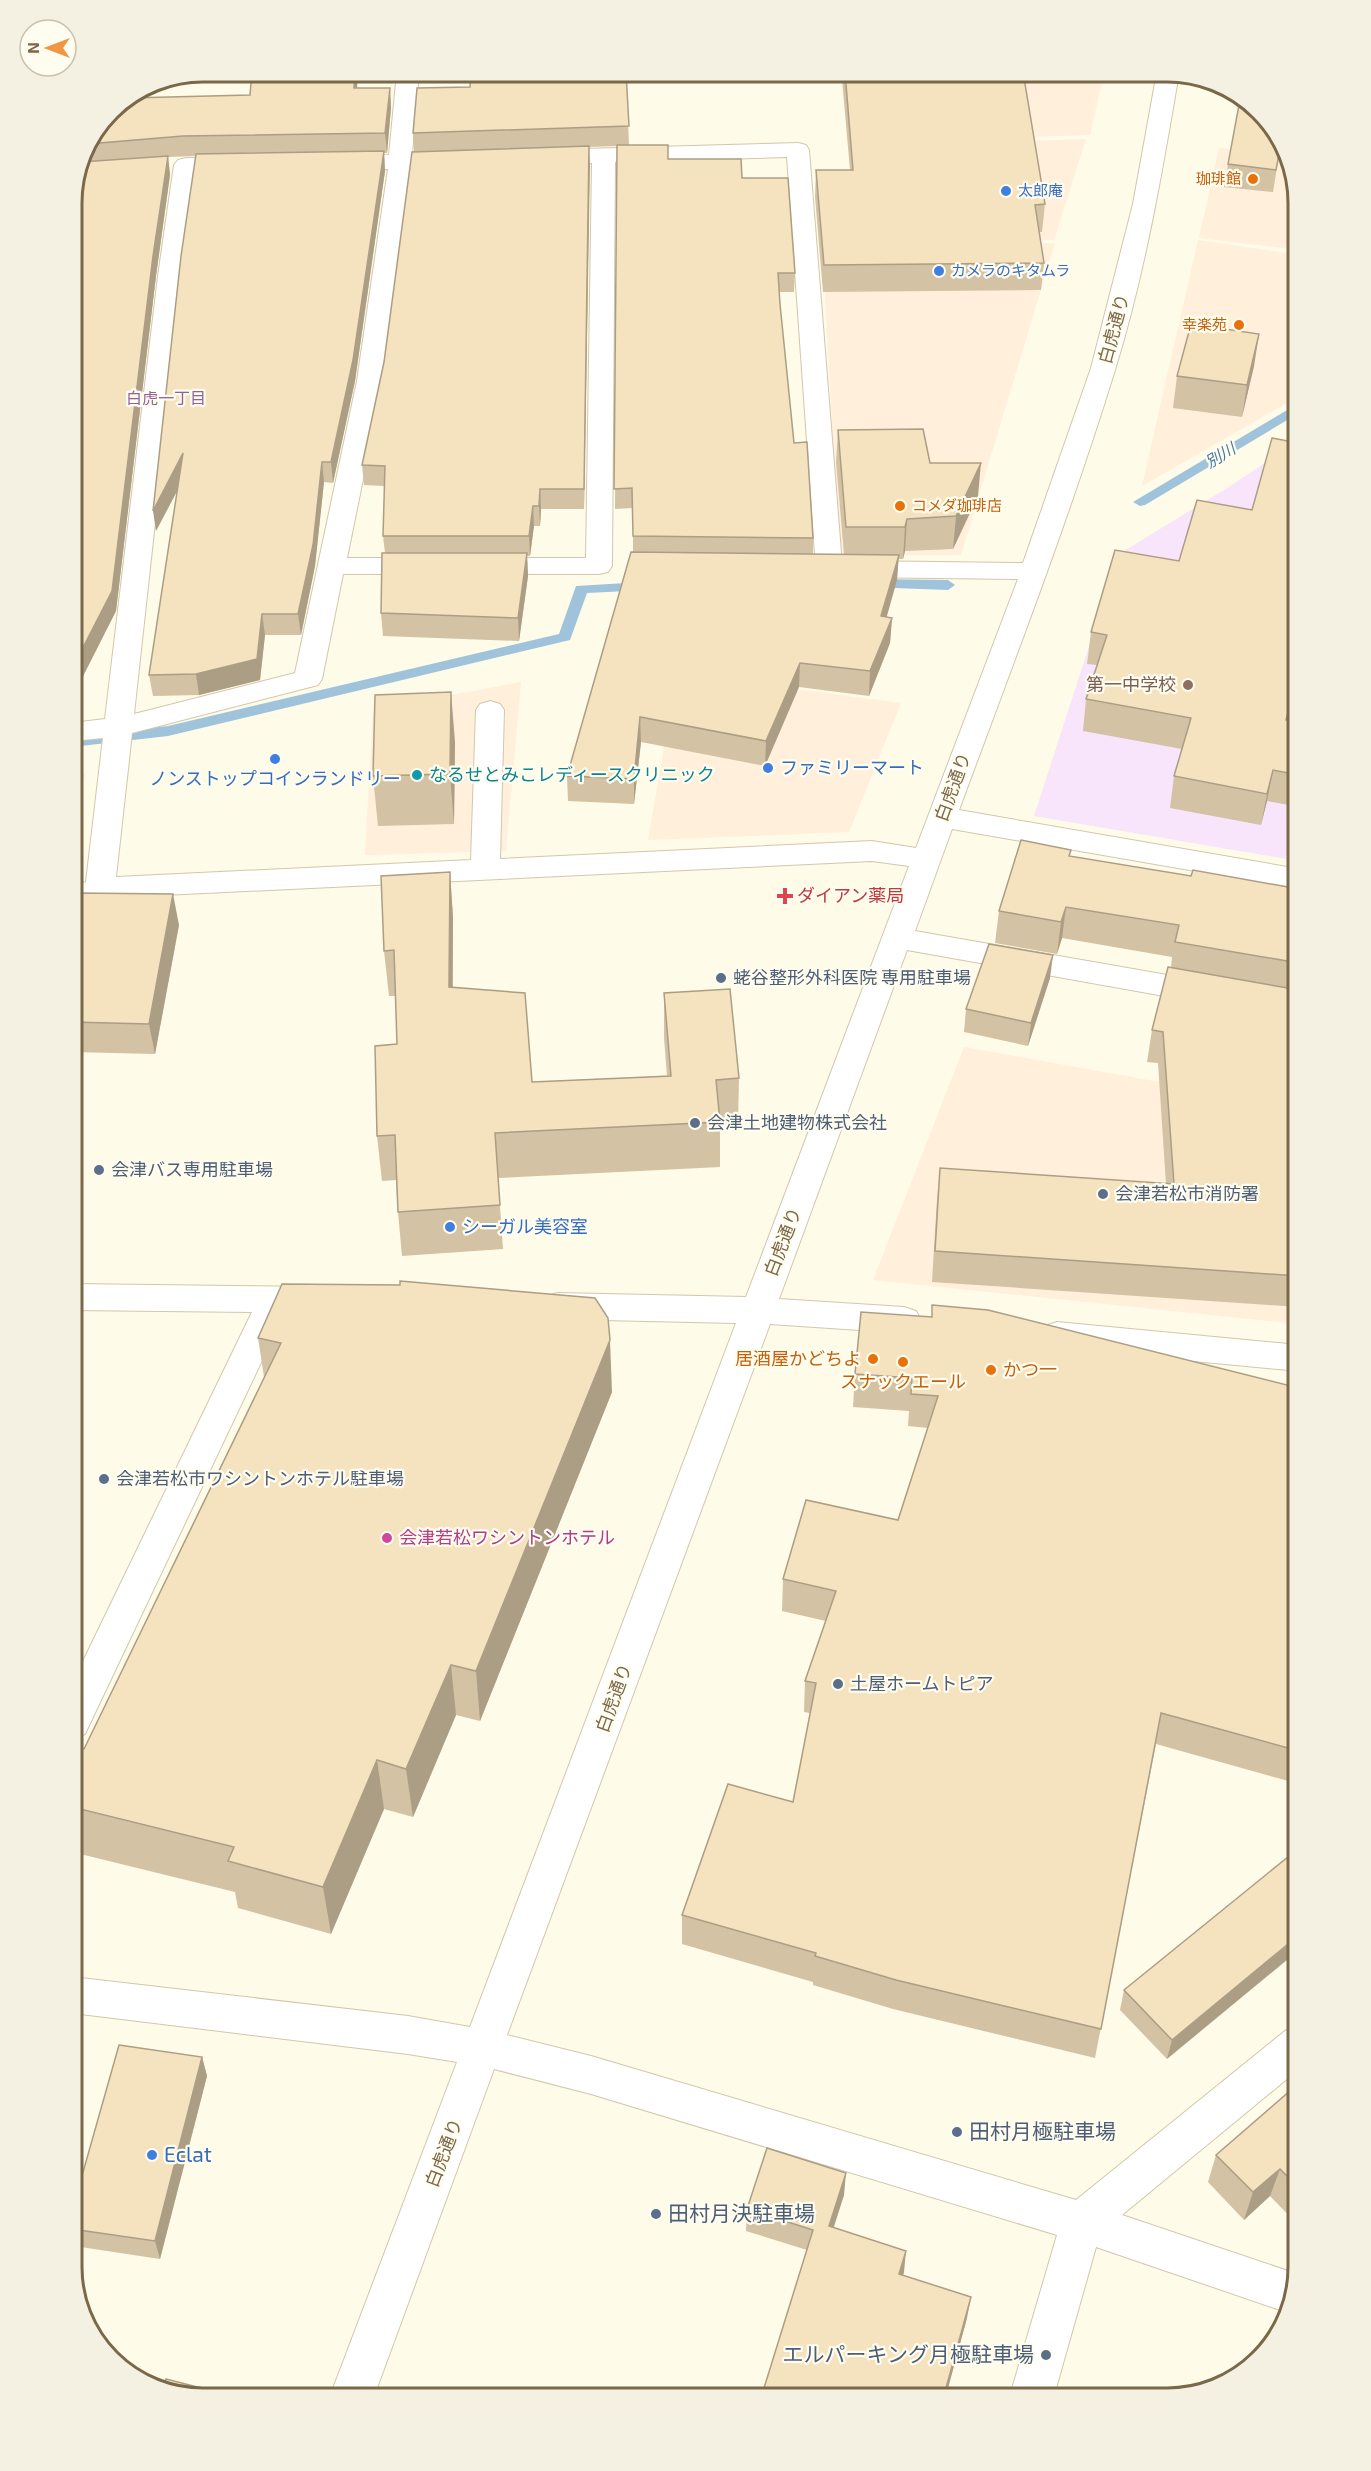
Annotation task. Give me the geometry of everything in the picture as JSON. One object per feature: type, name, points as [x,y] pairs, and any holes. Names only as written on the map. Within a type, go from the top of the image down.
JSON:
[{"type":"street","points":[[83,731],[119,727],[308,679],[370,381],[400,162],[407,82]]},
{"type":"street","name":"白虎通り","points":[[355,2388],[1034,571],[1104,368],[1145,204],[1172,83]]},
{"type":"street","points":[[525,158],[798,150],[817,568],[1034,571]]},
{"type":"street","points":[[331,566],[611,566],[604,155]]},
{"type":"street","points":[[317,164],[479,159]]},
{"type":"street","points":[[100,888],[170,276],[175,166],[258,164]]},
{"type":"street","points":[[485,870],[490,710]]},
{"type":"street","points":[[942,817],[1288,877]]},
{"type":"street","points":[[83,894],[100,888],[872,851],[926,859]]},
{"type":"street","points":[[897,938],[1288,1007]]},
{"type":"street","points":[[82,1297],[346,1301]]},
{"type":"street","points":[[82,1702],[275,1299]]},
{"type":"street","points":[[524,1305],[757,1310],[931,1323]]},
{"type":"street","points":[[1026,1332],[1288,1357]]},
{"type":"street","points":[[82,1996],[408,2035],[484,2048],[591,2075],[1082,2222],[1285,2292]]},
{"type":"street","points":[[1034,2388],[1082,2222],[1288,2053]]},
{"type":"shaded area","points":[[961,83],[1102,83],[1090,135],[972,139]]},
{"type":"shaded area","name":"太郎庵","points":[[1086,139],[1054,240],[949,239],[936,144]]},
{"type":"shaded area","name":"珈琲館","points":[[1219,148],[1278,155],[1287,187],[1288,249],[1199,238]]},
{"type":"shaded area","name":"幸楽苑","points":[[1198,240],[1288,253],[1288,402],[1142,486]]},
{"type":"shaded area","points":[[822,242],[1055,243],[961,555],[843,556],[839,550]]},
{"type":"shaded area","name":"第一中学校","points":[[1288,447],[1288,859],[1034,816],[1119,554],[1232,485]]},
{"type":"shaded area","name":"ファミリーマート","points":[[677,673],[901,703],[849,832],[648,840]]},
{"type":"shaded area","points":[[521,682],[506,851],[365,855],[373,710]]},
{"type":"shaded area","name":"会津若松市消防署","points":[[964,1047],[1288,1105],[1288,1323],[873,1280]]},
{"type":"building","points":[[251,82],[354,82],[354,88],[390,88],[385,133],[183,136],[99,143],[107,130],[124,112],[146,98],[250,95]]},
{"type":"building","points":[[470,82],[627,82],[629,126],[413,133],[417,88],[470,87]]},
{"type":"building","points":[[846,83],[1025,83],[1045,204],[1035,205],[1044,263],[824,265],[816,170],[853,170]]},
{"type":"building","points":[[1239,106],[1259,124],[1268,136],[1279,156],[1276,170],[1228,164]]},
{"type":"building","points":[[617,145],[668,145],[668,159],[741,159],[742,178],[788,178],[795,273],[778,273],[780,304],[794,443],[807,442],[813,538],[633,536],[632,488],[614,489]]},
{"type":"building","points":[[589,146],[584,489],[540,489],[539,506],[533,506],[529,536],[383,536],[385,466],[362,465],[384,362],[412,152]]},
{"type":"building","points":[[384,151],[353,360],[331,462],[322,462],[313,545],[298,614],[262,614],[257,659],[196,674],[149,675],[183,453],[153,511],[181,256],[196,154]]},
{"type":"building","points":[[168,156],[153,256],[112,591],[83,648],[83,195],[90,161]]},
{"type":"building","points":[[1191,324],[1259,334],[1247,385],[1177,376]]},
{"type":"building","points":[[923,429],[930,463],[981,463],[956,516],[907,519],[905,527],[846,527],[838,430]]},
{"type":"building","points":[[1272,438],[1288,441],[1288,712],[1286,720],[1288,720],[1288,773],[1273,770],[1267,794],[1174,776],[1191,718],[1086,699],[1107,635],[1091,632],[1115,550],[1179,561],[1197,500],[1252,510]]},
{"type":"building","points":[[631,552],[899,555],[881,616],[892,618],[870,671],[800,663],[766,741],[640,717],[634,779],[567,776]]},
{"type":"building","points":[[382,553],[527,553],[518,618],[381,613]]},
{"type":"building","points":[[451,692],[450,774],[373,776],[375,695]]},
{"type":"building","points":[[1021,840],[1071,850],[1069,856],[1191,876],[1193,870],[1288,887],[1288,961],[1175,942],[1179,925],[1066,907],[1061,922],[999,911]]},
{"type":"building","points":[[450,872],[449,987],[525,993],[532,1082],[671,1076],[664,993],[730,989],[739,1078],[716,1080],[720,1122],[495,1133],[500,1205],[398,1212],[395,1135],[377,1136],[375,1046],[397,1044],[394,950],[384,951],[381,876]]},
{"type":"building","points":[[83,893],[173,894],[149,1024],[83,1022]]},
{"type":"building","points":[[989,944],[1053,955],[1031,1023],[966,1009]]},
{"type":"building","points":[[1168,967],[1288,988],[1288,1275],[935,1251],[940,1168],[1174,1184],[1163,1032],[1152,1030]]},
{"type":"building","name":"会津若松ワシントンホテル","points":[[400,1281],[595,1298],[608,1318],[610,1340],[476,1671],[451,1665],[406,1769],[377,1760],[323,1887],[228,1861],[234,1847],[82,1810],[82,1749],[281,1343],[258,1338],[282,1284],[400,1285]]},
{"type":"building","points":[[932,1305],[988,1310],[1288,1385],[1288,1748],[1161,1713],[1101,2029],[896,1980],[815,1956],[816,1953],[682,1915],[728,1784],[793,1802],[816,1683],[805,1681],[836,1591],[783,1579],[806,1500],[898,1520],[938,1396],[911,1394],[912,1378],[855,1374],[861,1312],[932,1317]]},
{"type":"building","points":[[1288,1857],[1288,1944],[1172,2040],[1124,1990]]},
{"type":"building","points":[[119,2045],[202,2057],[155,2241],[82,2230],[82,2176]]},
{"type":"building","points":[[1288,2093],[1288,2177],[1280,2169],[1253,2192],[1216,2155]]},
{"type":"building","points":[[767,2148],[846,2173],[829,2226],[906,2251],[899,2274],[971,2297],[946,2388],[764,2388],[813,2230],[747,2209]]},
{"type":"building","points":[[166,2379],[201,2388],[180,2386],[165,2382]]},
{"type":"waterway","name":"別川","points":[[1140,502],[1288,414]]},
{"type":"waterway","points":[[872,584],[948,585]]},
{"type":"waterway","points":[[83,741],[168,731],[565,637],[581,589],[643,587]]},
{"type":"place","name":"珈琲館","points":[[1253,179]]},
{"type":"place","name":"太郎庵","points":[[1006,191]]},
{"type":"place","name":"カメラのキタムラ","points":[[939,271]]},
{"type":"place","name":"幸楽苑","points":[[1239,325]]},
{"type":"place","name":"コメダ珈琲店","points":[[900,506]]},
{"type":"place","name":"第一中学校","points":[[1188,685]]},
{"type":"place","name":"ノンストップコインランドリー","points":[[275,759]]},
{"type":"place","name":"ファミリーマート","points":[[768,768]]},
{"type":"place","name":"なるせとみこレディースクリニック","points":[[417,775]]},
{"type":"place","name":"ダイアン薬局","points":[[785,896]]},
{"type":"place","name":"蛯谷整形外科医院 専用駐車場","points":[[721,978]]},
{"type":"place","name":"会津土地建物株式会社","points":[[695,1123]]},
{"type":"place","name":"会津バス専用駐車場","points":[[99,1170]]},
{"type":"place","name":"会津若松市消防署","points":[[1103,1194]]},
{"type":"place","name":"シーガル美容室","points":[[450,1227]]},
{"type":"place","name":"居酒屋かどちよ","points":[[873,1359]]},
{"type":"place","name":"スナックエール","points":[[903,1362]]},
{"type":"place","name":"かつ一","points":[[991,1370]]},
{"type":"place","name":"会津若松市ワシントンホテル駐車場","points":[[104,1479]]},
{"type":"place","name":"会津若松ワシントンホテル","points":[[387,1538]]},
{"type":"place","name":"土屋ホームトピア","points":[[838,1684]]},
{"type":"place","name":"田村月極駐車場","points":[[957,2132]]},
{"type":"place","name":"Eclat","points":[[152,2155]]},
{"type":"place","name":"田村月決駐車場","points":[[656,2214]]},
{"type":"place","name":"エルパーキング月極駐車場","points":[[1046,2355]]},
{"type":"district","name":"白虎一丁目","points":[[166,398]]}]
